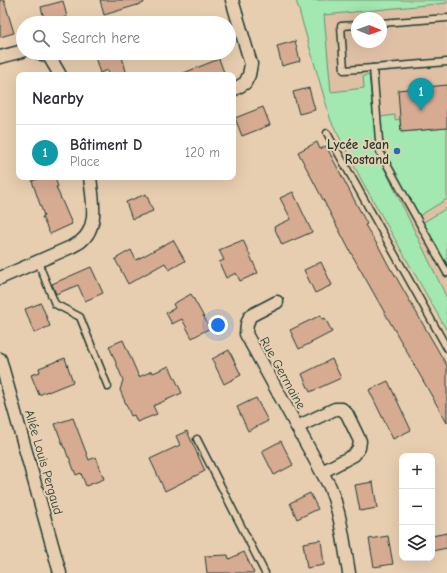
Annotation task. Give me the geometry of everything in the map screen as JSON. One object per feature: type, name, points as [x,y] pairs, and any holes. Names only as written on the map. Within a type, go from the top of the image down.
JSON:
[{"type":"street","points":[[232,0],[251,64],[249,76],[245,83],[236,88]]},
{"type":"street","points":[[0,57],[16,53]]},
{"type":"street","points":[[50,60],[58,72]]},
{"type":"street","points":[[0,278],[80,242],[87,235],[92,224],[94,213],[90,180]]},
{"type":"street","name":"Rue Germaine","points":[[277,302],[250,316],[246,324],[246,334],[336,500],[349,573]]},
{"type":"street","name":"Allée Louis Pergaud","points":[[0,359],[60,573]]},
{"type":"street","name":"Rue Germaine","points":[[297,427],[334,409],[342,409],[347,414],[360,441],[359,448],[354,455],[322,472]]},
{"type":"lane","points":[[387,23],[447,18]]},
{"type":"lane","points":[[351,25],[341,26],[344,70],[447,62]]},
{"type":"lane","points":[[373,68],[380,152],[447,273]]},
{"type":"lane","points":[[327,133],[447,348]]},
{"type":"lane","points":[[38,262],[55,304],[80,317],[108,387]]},
{"type":"lane","points":[[197,439],[265,573]]},
{"type":"shaded area","name":"Lycée Jean Rostand","points":[[413,0],[447,0],[447,331],[362,181],[331,121],[299,11]]},
{"type":"green space","points":[[296,0],[447,0],[447,3],[324,15],[331,92],[364,88],[363,76],[369,75],[377,153],[447,298],[447,331],[362,181],[331,121]]},
{"type":"green space","points":[[395,115],[395,120],[400,119],[401,132],[447,128],[447,199],[419,216],[382,151],[380,117]]},
{"type":"green space","points":[[447,208],[447,267],[422,223]]},
{"type":"building","points":[[0,0],[4,0],[14,33],[0,37]]},
{"type":"building","points":[[100,0],[143,0],[144,3],[104,15]]},
{"type":"building","points":[[63,1],[67,16],[43,16],[41,7]]},
{"type":"building","points":[[295,41],[300,61],[282,66],[277,46]]},
{"type":"building","points":[[96,60],[123,60],[126,72],[108,72],[108,70],[100,72]]},
{"type":"building","points":[[219,60],[224,72],[186,72]]},
{"type":"building","points":[[447,85],[447,128],[401,132],[398,90]]},
{"type":"building","points":[[309,88],[315,110],[299,114],[293,92]]},
{"type":"building","points":[[263,107],[270,125],[242,136],[236,118]]},
{"type":"building","points":[[317,142],[320,149],[326,146],[367,224],[365,225],[447,366],[447,423],[351,253],[298,152]]},
{"type":"building","points":[[56,180],[58,187],[56,187],[72,224],[50,234],[42,217],[44,216],[32,181]]},
{"type":"building","points":[[293,192],[312,232],[282,245],[274,227],[291,219],[280,198]]},
{"type":"building","points":[[146,194],[153,211],[132,219],[126,202]]},
{"type":"building","points":[[173,240],[185,261],[169,270],[165,263],[128,284],[115,259],[131,250],[136,260]]},
{"type":"building","points":[[243,240],[258,273],[240,281],[236,273],[226,278],[219,262],[224,260],[219,250]]},
{"type":"building","points":[[321,262],[332,285],[315,293],[304,270]]},
{"type":"building","points":[[91,267],[103,293],[85,301],[78,285],[56,294],[52,284]]},
{"type":"building","points":[[191,294],[210,328],[192,338],[182,319],[172,324],[166,313],[175,308],[173,304]]},
{"type":"building","points":[[41,303],[50,326],[34,333],[25,309]]},
{"type":"building","points":[[321,315],[322,319],[325,318],[332,332],[299,349],[290,330]]},
{"type":"building","points":[[123,340],[139,377],[169,366],[182,393],[153,406],[157,414],[137,422],[134,415],[131,416],[120,390],[123,380],[109,346]]},
{"type":"building","points":[[229,350],[241,375],[224,384],[212,359]]},
{"type":"building","points":[[65,358],[73,382],[39,395],[31,375],[40,372],[39,368]]},
{"type":"building","points":[[332,359],[341,378],[310,392],[302,374]]},
{"type":"building","points":[[388,381],[411,430],[393,439],[369,390]]},
{"type":"building","points":[[256,398],[268,421],[248,431],[237,407]]},
{"type":"building","points":[[73,418],[89,460],[96,457],[104,479],[86,486],[81,473],[76,475],[55,424]]},
{"type":"building","points":[[187,431],[205,471],[165,491],[150,459],[180,445],[176,436]]},
{"type":"building","points":[[281,441],[293,465],[274,475],[262,451]]},
{"type":"building","points":[[373,482],[377,508],[360,511],[355,485]]},
{"type":"building","points":[[310,493],[318,509],[297,519],[290,503]]},
{"type":"building","points":[[447,533],[447,548],[435,550],[435,535]]},
{"type":"building","points":[[388,536],[393,564],[374,567],[369,539]]},
{"type":"building","points":[[321,540],[324,565],[307,568],[303,543]]},
{"type":"building","points":[[244,552],[254,573],[207,573],[205,556],[228,555],[229,559]]},
{"type":"place","name":"Bâtiment D","points":[[421,111]]},
{"type":"place","name":"Lycée Jean Rostand","points":[[397,151]]}]
